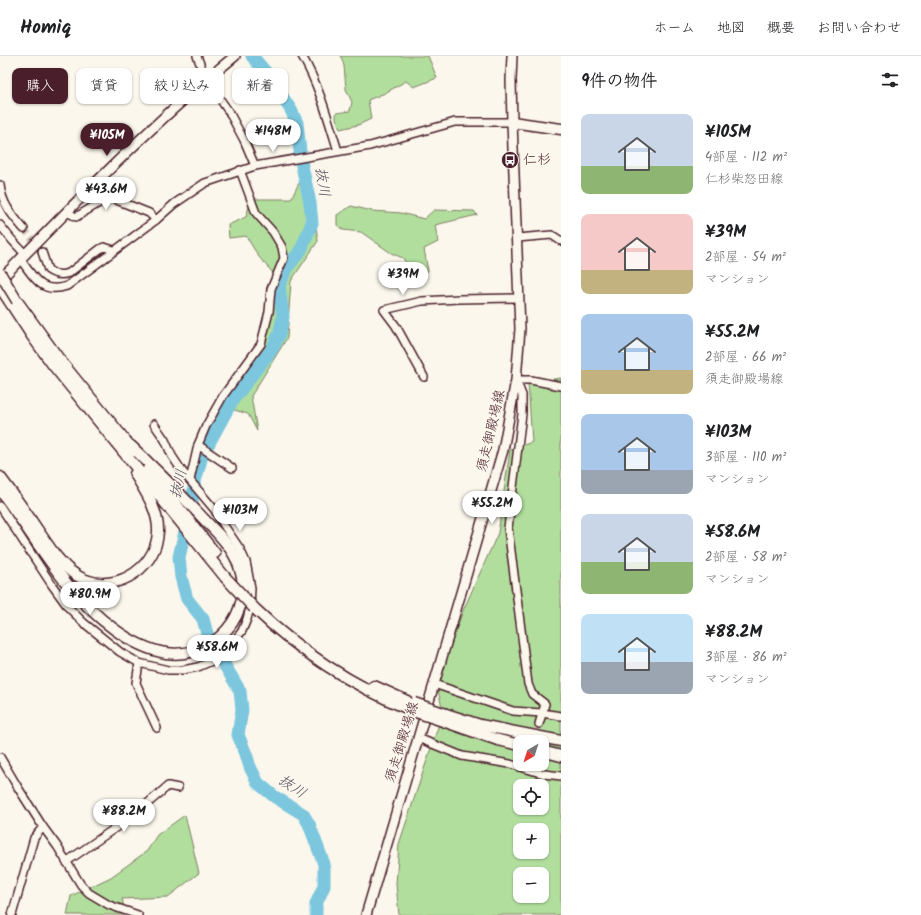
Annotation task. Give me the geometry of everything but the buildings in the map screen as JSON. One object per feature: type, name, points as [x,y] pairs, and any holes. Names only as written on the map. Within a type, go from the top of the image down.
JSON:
[{"type":"highway","points":[[512,122],[561,129]]},
{"type":"highway","points":[[0,273],[14,303]]},
{"type":"highway","points":[[0,288],[59,359],[127,449],[168,494],[202,542],[257,606],[326,658],[367,683],[412,707],[444,718],[477,732],[513,742]]},
{"type":"highway","points":[[0,477],[11,490],[52,550],[68,569],[77,576],[87,580],[108,584],[118,582],[138,572],[145,564],[156,544],[158,532],[157,520],[153,509],[127,449]]},
{"type":"highway","points":[[0,490],[54,569],[94,614],[115,630],[151,649],[167,653],[192,652],[206,647],[225,632],[238,613],[243,592],[240,568],[229,546],[205,520],[168,494],[127,449]]},
{"type":"highway","points":[[444,718],[480,725],[513,736]]},
{"type":"highway","points":[[549,744],[561,740]]},
{"type":"highway","points":[[549,749],[561,754]]},
{"type":"main road","points":[[220,68],[235,56]]},
{"type":"main road","name":"須走御殿場線","points":[[366,915],[503,450],[516,380],[520,329],[520,298],[512,122],[512,56]]},
{"type":"main road","points":[[0,280],[125,154],[179,104]]},
{"type":"street","points":[[196,56],[201,68]]},
{"type":"street","points":[[302,56],[309,68],[318,90],[338,151]]},
{"type":"street","points":[[223,104],[244,140],[255,166]]},
{"type":"street","points":[[0,225],[12,240],[41,285],[49,289],[58,289],[67,286],[205,182],[255,166],[370,146],[455,122],[512,122]]},
{"type":"street","points":[[190,480],[206,426],[223,396],[261,344],[269,312],[271,289],[284,258],[282,247],[273,232],[256,213],[240,170]]},
{"type":"street","points":[[0,185],[1,198],[24,229]]},
{"type":"street","points":[[67,212],[76,217],[109,197],[149,213],[156,220]]},
{"type":"street","points":[[517,238],[552,235],[561,241]]},
{"type":"street","points":[[42,252],[48,270],[58,275],[64,275],[69,273],[104,247],[114,250]]},
{"type":"street","points":[[424,377],[396,326],[384,310],[422,301],[520,298]]},
{"type":"street","points":[[539,724],[545,704],[532,694],[528,684],[508,528],[522,414],[522,394],[516,380],[531,380],[561,386]]},
{"type":"street","points":[[0,506],[68,607],[90,628],[120,652],[139,663],[168,670],[183,670],[198,667],[212,661],[226,652],[242,632],[250,608],[251,588],[249,574],[240,548],[214,509],[172,456],[165,440],[154,424]]},
{"type":"street","points":[[200,447],[232,468]]},
{"type":"street","points":[[139,663],[136,683],[157,728]]},
{"type":"street","points":[[434,684],[513,711],[561,716]]},
{"type":"street","points":[[418,738],[462,756],[513,764]]},
{"type":"street","points":[[0,757],[81,885],[89,893],[109,905],[138,915]]},
{"type":"street","points":[[538,771],[544,774],[561,776]]},
{"type":"street","points":[[66,862],[134,815],[168,786],[178,788]]},
{"type":"street","points":[[12,915],[34,838],[43,827]]},
{"type":"green space","points":[[340,56],[428,56],[437,78],[414,87],[406,81],[385,93],[368,100],[371,119],[358,125],[340,129],[336,118],[336,113],[350,111],[352,102],[346,89],[344,66]]},
{"type":"green space","points":[[299,183],[312,198],[318,241],[291,281],[287,338],[251,396],[257,431],[248,414],[224,407],[231,385],[258,341],[273,273],[259,257],[246,236],[229,238],[228,225],[246,217],[251,199],[291,199]]},
{"type":"green space","points":[[351,206],[372,211],[401,213],[424,219],[434,210],[474,211],[477,215],[435,225],[438,242],[424,249],[428,271],[420,273],[416,279],[403,258],[391,253],[361,232],[343,230],[337,225],[337,215]]},
{"type":"green space","points":[[561,378],[561,915],[399,915],[396,884],[399,844],[443,712],[437,686],[462,613],[498,533],[510,450],[532,442],[528,383]]},
{"type":"green space","points":[[185,815],[199,873],[168,897],[122,899],[126,915],[67,915],[71,896],[111,877],[147,851],[157,835]]},
{"type":"waterway","name":"抜川","points":[[252,56],[268,75],[291,110],[297,123],[301,161],[310,203],[312,223],[301,250],[289,265],[279,285],[283,317],[279,335],[272,349],[232,401],[202,456],[195,481],[191,506],[179,557],[181,577],[187,599],[203,619],[208,637],[240,691],[242,710],[238,735],[250,767],[258,783],[275,797],[303,814],[309,824],[324,864],[324,886],[316,904],[316,915]]},
{"type":"tunnel","points":[[24,229],[42,252]]},
{"type":"tunnel","points":[[537,735],[539,724]]},
{"type":"place","name":"仁杉","points":[[510,160]]}]
